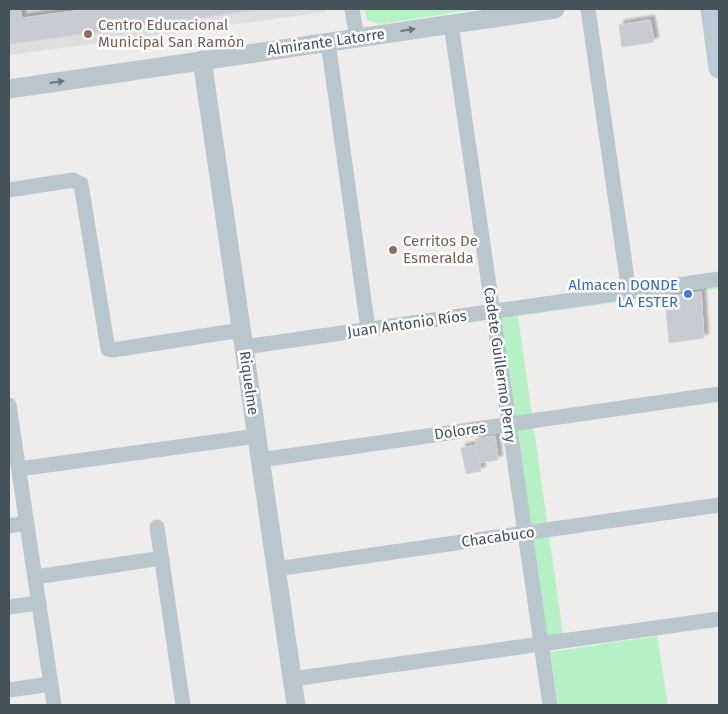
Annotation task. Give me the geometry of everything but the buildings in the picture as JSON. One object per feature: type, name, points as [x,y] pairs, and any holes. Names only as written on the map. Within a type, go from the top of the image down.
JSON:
[{"type":"main road","points":[[711,9],[719,68]]},
{"type":"street","points":[[352,9],[357,38]]},
{"type":"street","name":"Almirante Latorre","points":[[9,89],[555,9]]},
{"type":"street","points":[[588,9],[629,292]]},
{"type":"street","name":"Cadete Guillermo Perry","points":[[451,24],[550,705]]},
{"type":"street","points":[[328,42],[368,329]]},
{"type":"street","name":"Riquelme","points":[[202,60],[296,705]]},
{"type":"street","name":"Juan Antonio Ríos","points":[[9,190],[73,180],[79,181],[83,186],[108,349],[113,350],[368,329],[719,279]]},
{"type":"street","name":"Dolores","points":[[260,460],[719,394]]},
{"type":"street","points":[[9,405],[11,440],[27,523],[54,705]]},
{"type":"street","points":[[18,469],[257,436]]},
{"type":"street","name":"Chacabuco","points":[[276,569],[719,505]]},
{"type":"street","points":[[9,526],[27,523]]},
{"type":"street","points":[[157,527],[182,705]]},
{"type":"street","points":[[35,577],[162,558]]},
{"type":"street","points":[[9,608],[39,603]]},
{"type":"street","points":[[292,679],[719,619]]},
{"type":"street","points":[[9,690],[51,684]]},
{"type":"shaded area","name":"Centro Educacional Municipal San Ramón","points":[[9,9],[324,9],[325,12],[9,55]]},
{"type":"green space","points":[[365,9],[477,9],[380,24],[367,20]]},
{"type":"green space","points":[[719,282],[719,288],[518,316],[563,634],[544,639],[499,314]]},
{"type":"green space","points":[[657,636],[668,705],[558,705],[550,652]]},
{"type":"place","name":"Centro Educacional Municipal San Ramón","points":[[88,34]]},
{"type":"place","name":"Cerritos De Esmeralda","points":[[393,250]]},
{"type":"place","name":"Almacen DONDE LA ESTER","points":[[688,294]]}]
